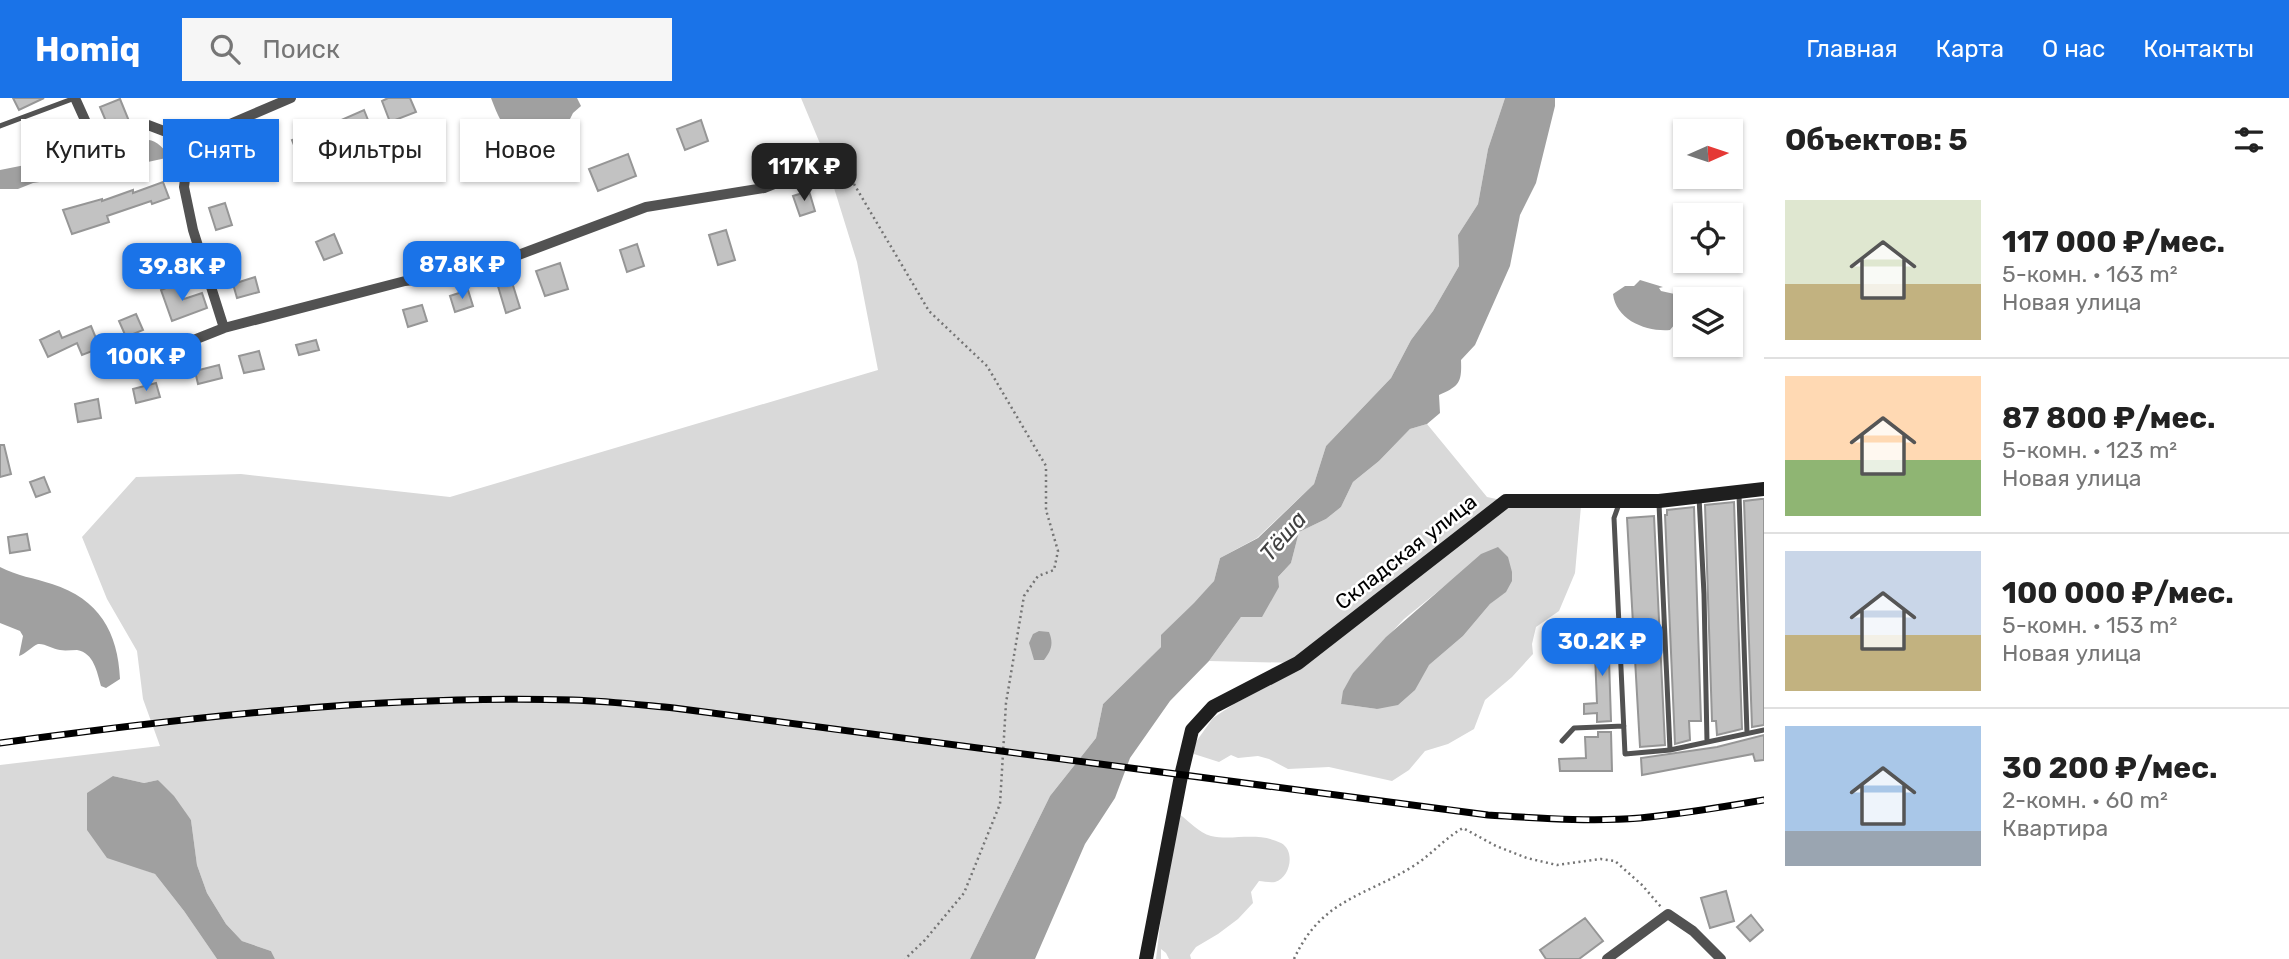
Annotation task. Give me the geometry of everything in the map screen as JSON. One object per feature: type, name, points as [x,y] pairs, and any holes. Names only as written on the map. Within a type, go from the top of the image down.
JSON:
[{"type":"street","points":[[75,98],[89,129],[104,135],[148,125],[163,131]]},
{"type":"street","points":[[242,119],[291,98]]},
{"type":"street","points":[[108,374],[225,328],[405,281],[468,274],[646,207],[764,188],[812,169]]},
{"type":"street","points":[[185,182],[192,230],[225,328]]},
{"type":"street","name":"Складская улица","points":[[1146,959],[1192,730],[1213,708],[1298,663],[1506,501],[1659,500],[1764,489]]},
{"type":"street","points":[[1607,959],[1668,914],[1693,931],[1721,959]]},
{"type":"lane","points":[[0,126],[75,98]]},
{"type":"lane","points":[[1739,492],[1747,733]]},
{"type":"lane","points":[[1699,497],[1707,742]]},
{"type":"lane","points":[[1659,500],[1670,750]]},
{"type":"lane","points":[[1619,501],[1614,518],[1625,754],[1670,750],[1764,730]]},
{"type":"lane","points":[[1562,741],[1574,728],[1623,726]]},
{"type":"path","points":[[812,169],[830,166],[852,179],[929,311],[987,366],[1046,466],[1046,510],[1058,551],[1054,570],[1038,576],[1024,596],[1006,703],[1000,804],[964,893],[925,940],[905,959]]},
{"type":"path","points":[[1294,959],[1304,937],[1323,916],[1348,898],[1416,864],[1463,828],[1496,846],[1527,858],[1557,865],[1601,859],[1615,861],[1642,885],[1668,914]]},
{"type":"shaded area","points":[[801,98],[1505,98],[1488,149],[1478,204],[1458,235],[1459,266],[1433,311],[1411,340],[1391,378],[1326,446],[1314,484],[1257,538],[1220,558],[1214,581],[1161,647],[1103,704],[1096,738],[1050,796],[970,959],[275,959],[271,951],[242,941],[226,924],[207,893],[197,865],[191,820],[158,780],[144,783],[113,776],[139,868],[155,874],[217,959],[0,959],[0,765],[160,746],[143,699],[137,651],[107,599],[82,537],[136,477],[241,474],[450,497],[878,370],[857,262],[821,146]]},
{"type":"shaded area","points":[[1427,424],[1487,497],[1506,501],[1298,663],[1209,661],[1241,617],[1291,563],[1299,532],[1326,519],[1341,507],[1353,482],[1379,461],[1410,429]]},
{"type":"shaded area","points":[[1581,506],[1575,573],[1559,611],[1536,627],[1533,654],[1485,700],[1474,729],[1448,744],[1425,751],[1409,770],[1392,781],[1329,767],[1288,769],[1258,756],[1238,758],[1231,755],[1219,762],[1194,754],[1193,746],[1213,718],[1321,654],[1503,507]],"holes":[[[1452,580],[1506,591],[1490,604],[1463,636],[1377,709],[1341,704],[1353,673],[1404,619]]]},
{"type":"shaded area","points":[[1179,814],[1198,830],[1211,836],[1272,839],[1286,847],[1290,858],[1287,870],[1280,880],[1259,881],[1251,892],[1253,903],[1238,919],[1196,947],[1190,955],[1191,959],[1169,959],[1161,949],[1161,959],[1156,959],[1166,875]]},
{"type":"water","points":[[491,98],[577,98],[581,106],[570,119],[501,119]]},
{"type":"water","name":"Тёша","points":[[1505,98],[1555,98],[1555,106],[1536,183],[1520,215],[1510,266],[1475,345],[1461,360],[1458,383],[1439,395],[1440,413],[1427,424],[1410,429],[1379,461],[1353,482],[1341,507],[1326,519],[1299,532],[1291,563],[1278,577],[1279,587],[1262,617],[1241,617],[1209,661],[1170,701],[1130,758],[1115,798],[1085,844],[1035,959],[970,959],[1050,796],[1096,738],[1103,704],[1161,647],[1161,635],[1214,581],[1220,558],[1258,538],[1314,484],[1326,446],[1391,378],[1411,340],[1433,311],[1459,266],[1458,235],[1478,204],[1488,149]]},
{"type":"water","points":[[149,140],[163,149],[163,159],[149,162]]},
{"type":"water","points":[[21,166],[21,182],[40,182],[18,189],[0,189],[0,170]]},
{"type":"water","points":[[1640,280],[1663,287],[1659,288],[1661,291],[1673,294],[1673,326],[1670,330],[1642,326],[1620,311],[1613,294],[1625,286],[1634,286]]},
{"type":"water","points":[[1498,547],[1508,557],[1512,572],[1512,581],[1506,592],[1490,604],[1463,636],[1429,665],[1415,690],[1398,705],[1377,709],[1341,704],[1343,691],[1353,673],[1386,637],[1481,554]]},
{"type":"water","points":[[0,567],[68,590],[94,608],[110,632],[120,679],[106,688],[101,686],[91,659],[77,650],[60,650],[38,644],[19,656],[23,636],[20,631],[0,623]]},
{"type":"water","points":[[1039,631],[1049,632],[1050,650],[1044,660],[1034,660],[1029,643],[1033,634]]},
{"type":"water","points":[[113,776],[144,783],[158,780],[174,796],[191,820],[197,865],[207,893],[226,924],[242,941],[271,951],[275,959],[217,959],[155,874],[107,858],[87,830],[87,793]]},
{"type":"building","points":[[13,98],[44,98],[19,110]]},
{"type":"building","points":[[388,98],[410,98],[416,112],[398,119],[389,119],[382,101]]},
{"type":"building","points":[[120,99],[128,119],[105,119],[100,107]]},
{"type":"building","points":[[364,110],[368,119],[344,119]]},
{"type":"building","points":[[701,120],[708,141],[685,150],[677,129]]},
{"type":"building","points":[[628,154],[636,176],[598,191],[589,169]]},
{"type":"building","points":[[163,182],[169,198],[152,204],[151,201],[107,216],[109,222],[72,234],[63,210],[133,190],[133,193]]},
{"type":"building","points":[[809,191],[815,211],[800,216],[793,196]]},
{"type":"building","points":[[225,203],[232,225],[216,230],[209,208]]},
{"type":"building","points":[[726,230],[735,260],[718,265],[709,235]]},
{"type":"building","points":[[334,234],[342,253],[324,260],[316,242]]},
{"type":"building","points":[[637,244],[644,266],[627,272],[620,250]]},
{"type":"building","points":[[560,263],[568,289],[545,296],[536,271]]},
{"type":"building","points":[[255,277],[259,292],[237,298],[233,284]]},
{"type":"building","points":[[511,279],[520,308],[506,313],[497,283]]},
{"type":"building","points":[[178,283],[184,299],[202,293],[207,308],[172,321],[161,290]]},
{"type":"building","points":[[468,290],[473,306],[455,312],[450,296]]},
{"type":"building","points":[[422,305],[427,321],[408,327],[403,310]]},
{"type":"building","points":[[136,314],[143,330],[126,337],[119,321]]},
{"type":"building","points":[[91,326],[100,348],[82,355],[77,343],[48,357],[40,340],[59,331],[62,338]]},
{"type":"building","points":[[316,340],[319,350],[299,355],[296,345]]},
{"type":"building","points":[[259,351],[264,369],[244,373],[239,356]]},
{"type":"building","points":[[219,365],[222,378],[198,384],[195,371]]},
{"type":"building","points":[[156,383],[160,397],[136,403],[133,389]]},
{"type":"building","points":[[98,399],[101,418],[78,422],[75,404]]},
{"type":"building","points":[[0,445],[4,445],[11,474],[0,477]]},
{"type":"building","points":[[44,477],[50,492],[36,497],[30,482]]},
{"type":"building","points":[[1764,499],[1764,725],[1752,727],[1744,501]]},
{"type":"building","points":[[1734,502],[1742,729],[1717,735],[1716,721],[1712,721],[1705,505]]},
{"type":"building","points":[[1694,507],[1701,721],[1689,721],[1690,740],[1675,744],[1665,515],[1667,510]]},
{"type":"building","points":[[1654,516],[1665,745],[1640,747],[1627,518]]},
{"type":"building","points":[[27,534],[30,550],[10,553],[8,537]]},
{"type":"building","points":[[1608,629],[1611,721],[1597,722],[1597,713],[1584,714],[1584,704],[1597,703],[1594,630]]},
{"type":"building","points":[[1598,732],[1611,732],[1612,771],[1560,771],[1559,759],[1586,758],[1585,737],[1598,737]]},
{"type":"building","points":[[1764,735],[1764,760],[1755,761],[1753,754],[1642,775],[1641,758],[1717,747]]},
{"type":"building","points":[[1726,891],[1734,921],[1710,928],[1701,898]]},
{"type":"building","points":[[1751,915],[1763,930],[1750,941],[1737,927]]},
{"type":"building","points":[[1585,918],[1603,941],[1579,959],[1546,959],[1540,950]]},
{"type":"railway","points":[[0,743],[286,710],[429,701],[573,700],[674,708],[1488,815],[1564,819],[1640,818],[1764,800]]}]
